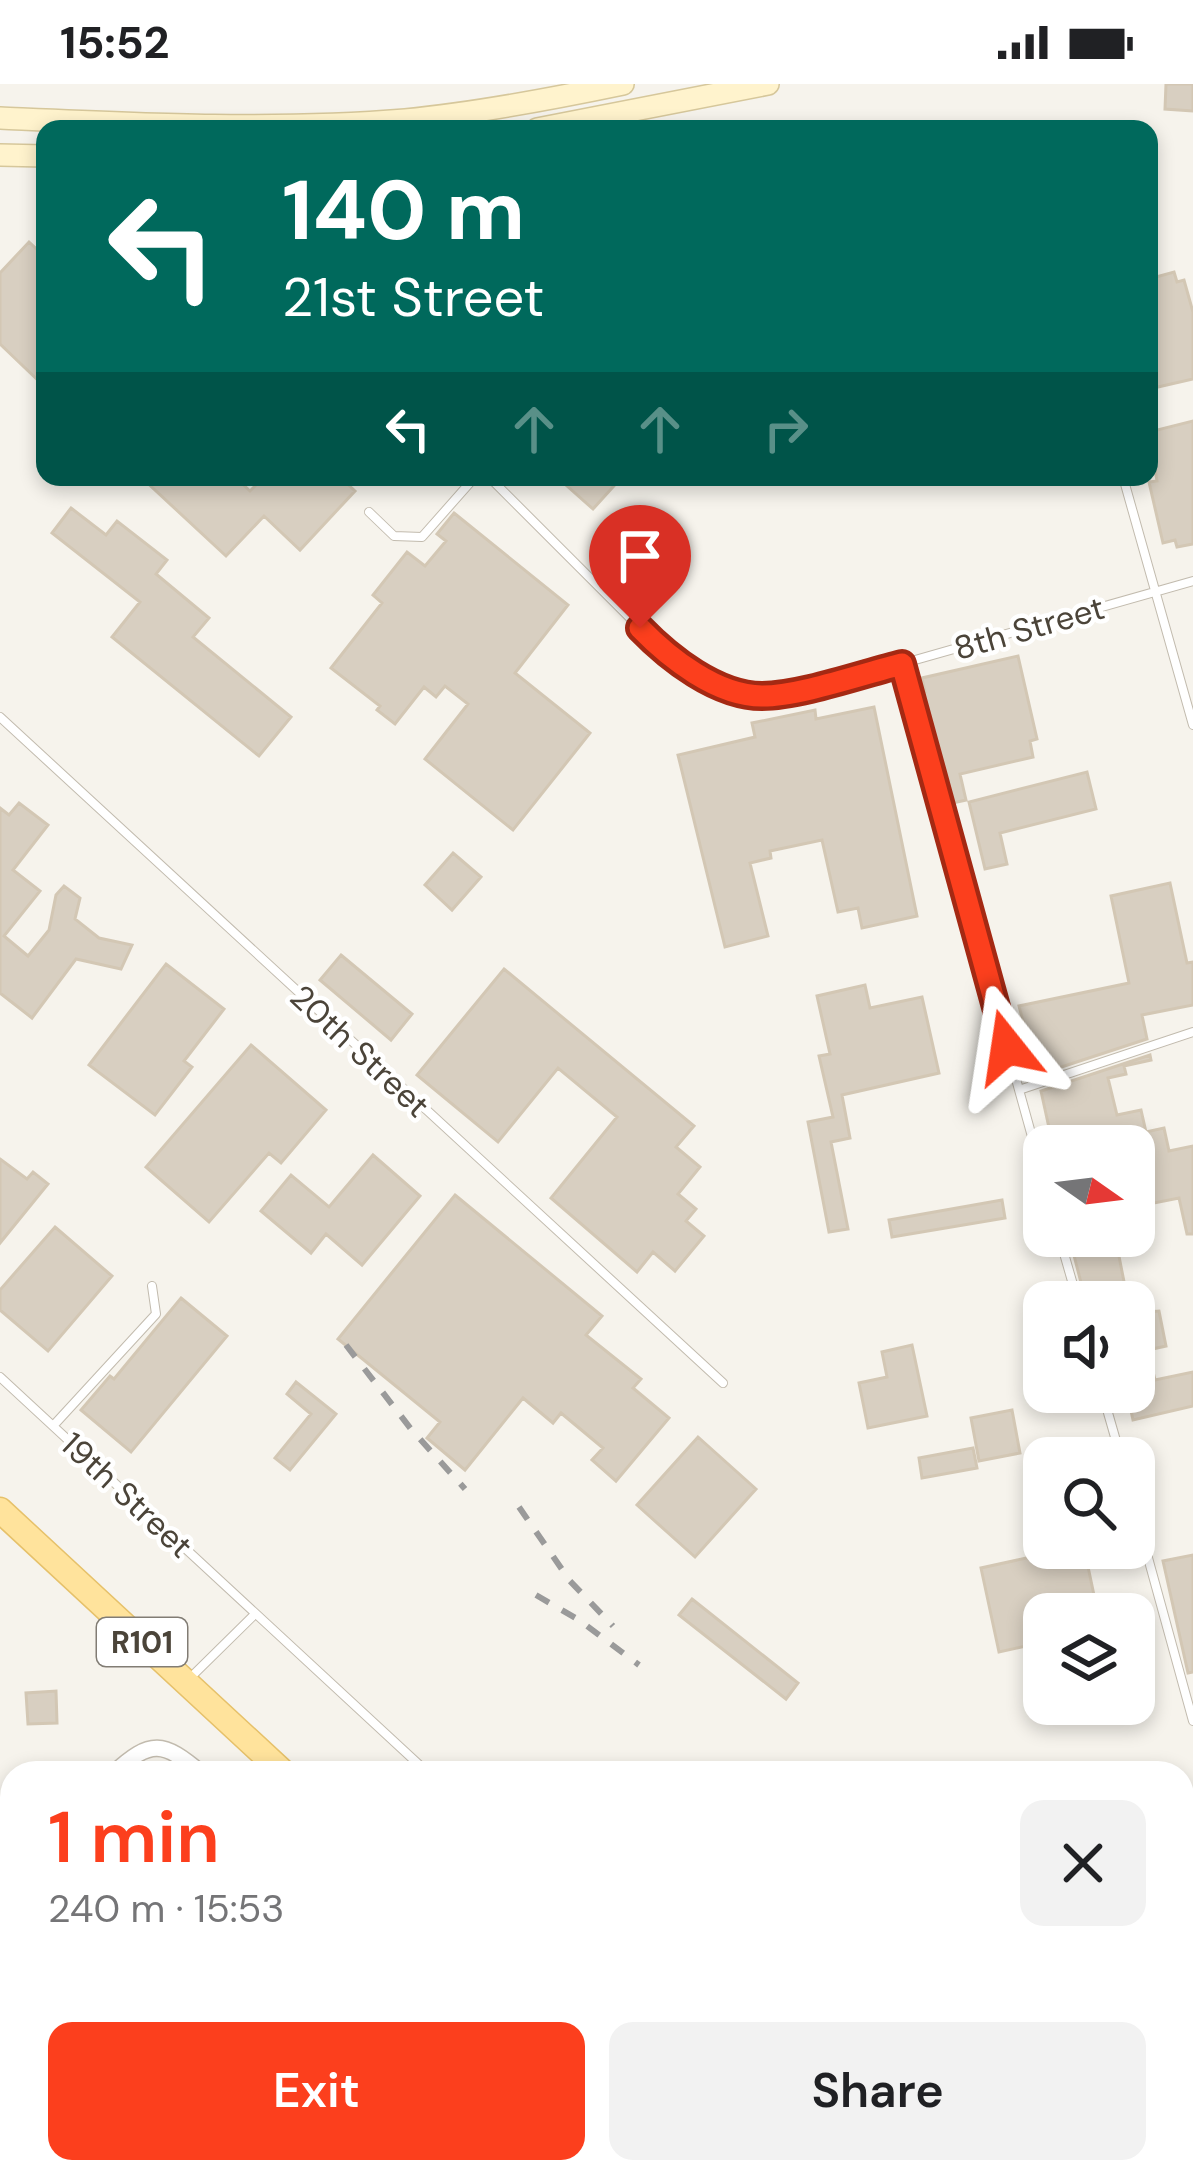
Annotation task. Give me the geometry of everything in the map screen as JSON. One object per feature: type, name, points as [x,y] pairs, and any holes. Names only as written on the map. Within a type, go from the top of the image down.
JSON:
[{"type":"main road","points":[[368,120],[466,113],[623,84]]},
{"type":"main road","points":[[583,120],[768,84]]},
{"type":"main road","points":[[0,118],[51,120]]},
{"type":"main road","points":[[0,155],[36,157]]},
{"type":"main road","name":"R101","points":[[0,1510],[271,1761]]},
{"type":"street","points":[[128,1761],[144,1748],[158,1746],[186,1761]]},
{"type":"lane","points":[[369,512],[394,536],[422,537],[467,486]]},
{"type":"lane","name":"8th Street","points":[[499,486],[656,644],[712,682],[762,696],[902,664],[1193,581]]},
{"type":"lane","points":[[1126,486],[1193,725]]},
{"type":"lane","points":[[902,664],[1029,1125]]},
{"type":"lane","name":"20th Street","points":[[0,717],[723,1383]]},
{"type":"lane","points":[[1019,1090],[1193,1032]]},
{"type":"lane","points":[[53,1426],[156,1314],[152,1286]]},
{"type":"lane","name":"19th Street","points":[[0,1377],[415,1761]]},
{"type":"lane","points":[[1151,1569],[1193,1721]]},
{"type":"lane","points":[[185,1682],[254,1613]]},
{"type":"building","points":[[1166,84],[1193,84],[1193,111],[1165,109]]},
{"type":"building","points":[[29,242],[36,249],[36,378],[0,344],[0,273]]},
{"type":"building","points":[[1174,272],[1177,282],[1184,280],[1193,312],[1193,379],[1158,387],[1158,276]]},
{"type":"building","points":[[1193,421],[1193,544],[1163,543],[1150,486],[1158,486],[1158,430]]},
{"type":"building","points":[[151,486],[245,486],[250,491],[255,486],[350,486],[355,491],[300,550],[264,516],[226,556]]},
{"type":"building","points":[[567,486],[614,486],[593,509]]},
{"type":"building","points":[[71,508],[106,535],[117,521],[167,560],[156,574],[209,618],[193,637],[291,717],[259,756],[112,637],[140,602],[52,533]]},
{"type":"building","points":[[454,513],[568,605],[515,673],[590,733],[513,830],[425,759],[468,704],[445,686],[436,697],[424,687],[395,724],[377,710],[380,706],[331,668],[382,603],[373,595],[407,552],[425,566],[446,541],[437,534]]},
{"type":"building","points":[[1018,656],[1037,739],[1030,741],[1033,757],[960,774],[966,800],[948,804],[918,694],[925,692],[922,678]]},
{"type":"building","points":[[874,707],[917,916],[862,928],[858,908],[838,912],[822,840],[770,851],[771,858],[750,863],[768,936],[725,947],[678,755],[755,737],[752,723],[815,710],[816,719]]},
{"type":"building","points":[[1087,772],[1096,809],[1000,833],[1007,864],[985,869],[969,802]]},
{"type":"building","points":[[19,803],[48,825],[13,870],[40,891],[4,936],[28,956],[49,930],[56,895],[64,886],[80,898],[75,919],[99,938],[132,945],[121,969],[76,959],[32,1018],[0,993],[0,808],[9,815]]},
{"type":"building","points":[[453,853],[481,877],[452,910],[425,885]]},
{"type":"building","points":[[1170,883],[1187,963],[1193,962],[1193,1005],[1142,1015],[1147,1039],[1037,1075],[1019,1006],[1129,983],[1111,896]]},
{"type":"building","points":[[341,955],[412,1014],[391,1040],[320,980]]},
{"type":"building","points":[[166,964],[224,1009],[184,1061],[192,1067],[155,1115],[89,1065]]},
{"type":"building","points":[[504,969],[694,1126],[676,1147],[700,1167],[678,1194],[696,1209],[686,1221],[704,1236],[675,1271],[653,1252],[637,1272],[551,1198],[617,1117],[558,1068],[498,1142],[417,1075]]},
{"type":"building","points":[[865,985],[870,1008],[922,997],[939,1073],[842,1095],[850,1138],[831,1142],[848,1229],[829,1232],[808,1122],[833,1117],[819,1056],[830,1054],[817,996]]},
{"type":"building","points":[[251,1045],[326,1110],[281,1163],[269,1153],[209,1222],[146,1167]]},
{"type":"building","points":[[1150,1055],[1151,1060],[1124,1066],[1126,1074],[1108,1078],[1117,1115],[1141,1110],[1144,1125],[1048,1125],[1041,1091]]},
{"type":"building","points":[[1164,1128],[1169,1151],[1193,1146],[1193,1234],[1187,1234],[1179,1198],[1155,1203],[1155,1130]]},
{"type":"building","points":[[373,1155],[420,1196],[362,1265],[326,1234],[311,1253],[261,1211],[291,1175],[329,1207]]},
{"type":"building","points":[[0,1159],[27,1179],[33,1172],[48,1184],[0,1243]]},
{"type":"building","points":[[455,1195],[602,1316],[586,1335],[641,1379],[633,1388],[669,1418],[616,1481],[592,1460],[603,1448],[561,1413],[553,1423],[523,1398],[465,1470],[427,1438],[440,1422],[338,1339]]},
{"type":"building","points":[[1002,1200],[1005,1218],[892,1237],[889,1220]]},
{"type":"building","points":[[55,1227],[112,1276],[48,1351],[0,1310],[0,1290]]},
{"type":"building","points":[[1074,1257],[1119,1257],[1124,1281],[1081,1281]]},
{"type":"building","points":[[181,1298],[227,1336],[131,1452],[81,1410],[110,1376],[114,1379]]},
{"type":"building","points":[[1155,1311],[1159,1311],[1166,1346],[1155,1348]]},
{"type":"building","points":[[912,1345],[927,1416],[868,1428],[859,1383],[887,1377],[882,1352]]},
{"type":"building","points":[[1193,1372],[1193,1406],[1133,1420],[1132,1413],[1155,1413],[1155,1380]]},
{"type":"building","points":[[296,1382],[336,1414],[290,1470],[275,1458],[311,1414],[287,1394]]},
{"type":"building","points":[[1012,1410],[1020,1453],[979,1461],[971,1418]]},
{"type":"building","points":[[698,1437],[756,1489],[695,1557],[637,1505]]},
{"type":"building","points":[[973,1448],[977,1468],[922,1478],[919,1458]]},
{"type":"building","points":[[1193,1555],[1193,1672],[1188,1673],[1163,1561]]},
{"type":"building","points":[[1023,1559],[1023,1569],[1088,1569],[1094,1593],[1023,1593],[1023,1647],[999,1652],[981,1568]]},
{"type":"building","points":[[692,1599],[798,1683],[786,1699],[679,1615]]},
{"type":"building","points":[[56,1691],[57,1723],[28,1724],[26,1693]]},
{"type":"railway","points":[[346,1345],[465,1489]]},
{"type":"railway","points":[[519,1507],[570,1581],[613,1626]]},
{"type":"railway","points":[[536,1595],[639,1665]]},
{"type":"route","points":[[640,628],[712,682],[744,694],[781,694],[902,664],[1007,1047]]}]
